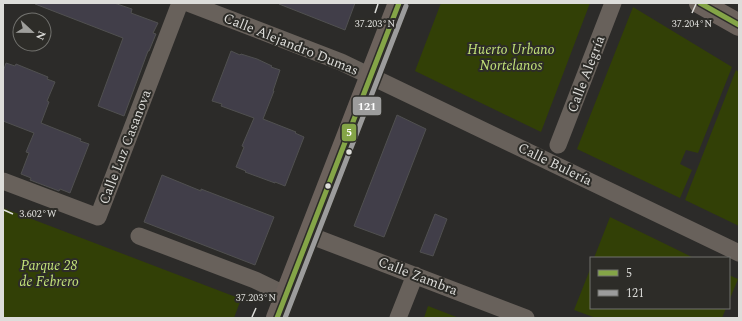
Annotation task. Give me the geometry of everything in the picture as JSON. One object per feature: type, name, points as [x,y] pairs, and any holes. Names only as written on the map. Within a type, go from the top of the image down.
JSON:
[{"type":"main road","points":[[277,318],[399,3]]},
{"type":"main road","points":[[700,3],[739,25]]},
{"type":"street","name":"Calle Luz Casanova","points":[[3,181],[98,217],[180,3]]},
{"type":"street","name":"Calle Alejandro Dumas","points":[[188,3],[341,62],[371,76]]},
{"type":"street","name":"Calle Alegría","points":[[558,145],[613,3]]},
{"type":"street","name":"Calle Bulería","points":[[371,76],[739,253]]},
{"type":"street","name":"Calle Zambra","points":[[309,235],[526,318]]},
{"type":"street","points":[[139,236],[255,280],[286,295]]},
{"type":"street","points":[[398,318],[415,275]]},
{"type":"green space","name":"Huerto Urbano Nortelanos","points":[[441,3],[590,3],[541,132],[415,71]]},
{"type":"green space","points":[[633,7],[732,67],[698,153],[686,150],[680,164],[692,170],[680,198],[577,149]]},
{"type":"green space","points":[[736,70],[739,72],[739,226],[685,200]]},
{"type":"green space","name":"Parque 28 de Febrero","points":[[3,208],[241,299],[234,318],[3,318]]},
{"type":"green space","points":[[610,217],[692,257],[594,257]]},
{"type":"green space","points":[[590,270],[590,309],[726,309],[722,318],[596,318],[574,310]]},
{"type":"green space","points":[[730,275],[738,279],[730,299]]},
{"type":"green space","points":[[428,306],[459,318],[424,318]]},
{"type":"building","points":[[35,3],[114,3],[132,9],[131,13],[158,23],[153,33],[156,34],[148,51],[124,116],[98,106],[123,38]]},
{"type":"building","points":[[279,3],[355,3],[345,30]]},
{"type":"building","points":[[231,51],[257,59],[280,70],[274,91],[263,119],[296,132],[295,133],[304,137],[285,186],[245,172],[246,171],[236,167],[244,147],[242,146],[254,118],[221,106],[222,104],[212,101]]},
{"type":"building","points":[[6,63],[15,66],[16,64],[48,77],[47,79],[55,82],[47,101],[49,102],[41,123],[81,139],[80,141],[89,144],[70,193],[60,189],[59,191],[30,180],[31,178],[21,174],[29,153],[26,152],[34,133],[3,121],[3,72]]},
{"type":"building","points":[[397,115],[426,129],[384,237],[354,226]]},
{"type":"building","points":[[162,175],[201,191],[201,189],[274,217],[255,265],[144,222]]},
{"type":"building","points":[[435,214],[447,219],[433,256],[420,252]]},
{"type":"transit line","name":"5","points":[[277,318],[399,3]]},
{"type":"transit line","name":"5","points":[[700,3],[739,25]]},
{"type":"transit line","name":"121","points":[[285,318],[406,6]]}]
